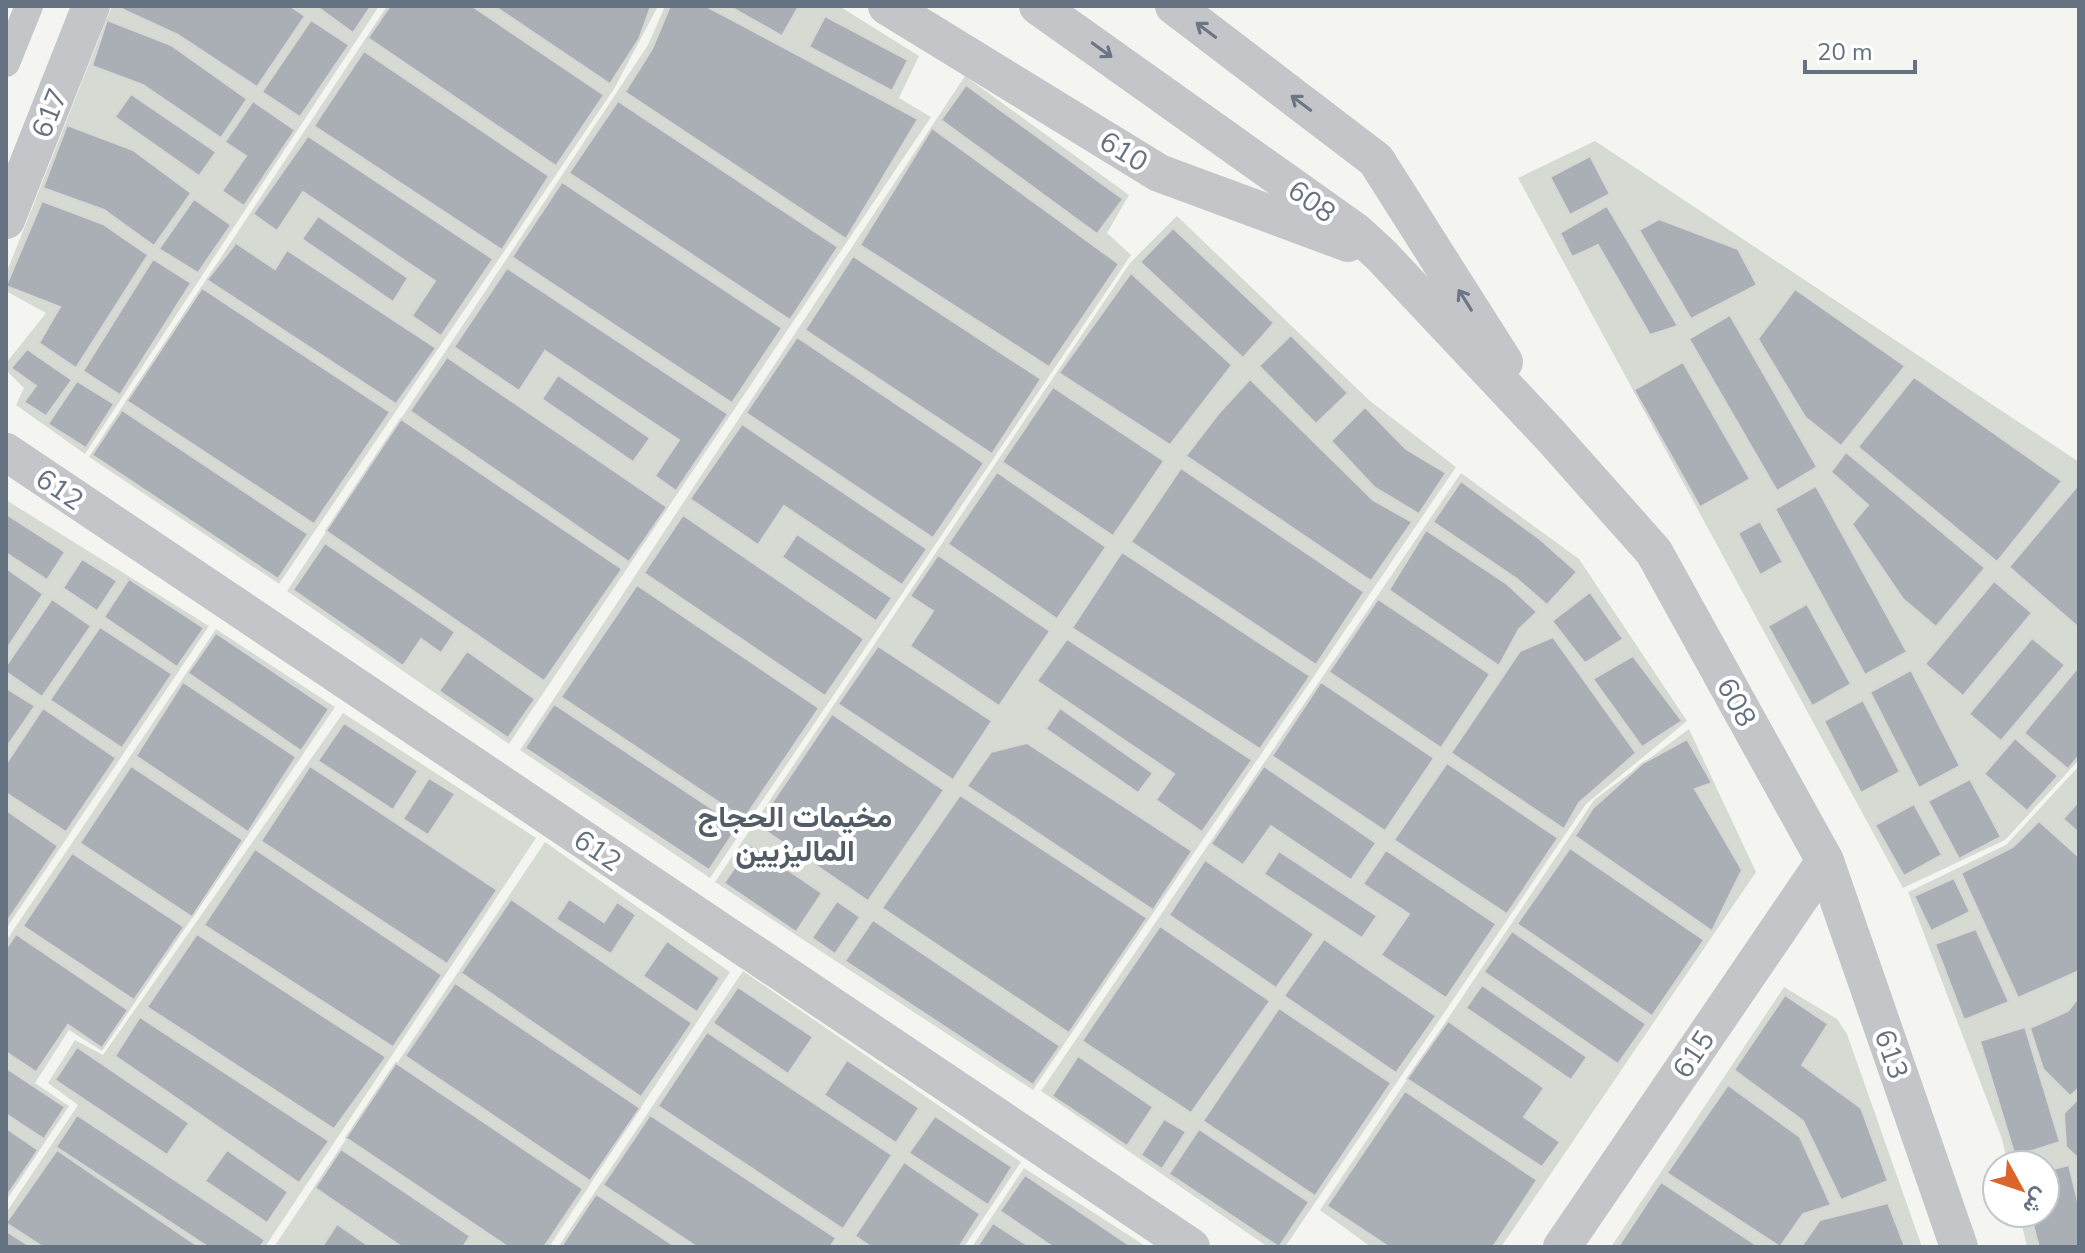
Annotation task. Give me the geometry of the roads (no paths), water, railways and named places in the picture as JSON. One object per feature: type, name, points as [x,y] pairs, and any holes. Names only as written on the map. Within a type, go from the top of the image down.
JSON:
[{"type":"street","points":[[6,63],[29,6]]},
{"type":"street","name":"617","points":[[6,220],[91,6]]},
{"type":"street","name":"610","points":[[887,6],[1159,173],[1369,244]]},
{"type":"street","name":"608","points":[[1038,6],[1369,244],[1551,436],[1654,552],[1825,861]]},
{"type":"street","name":"608","points":[[1174,6],[1376,160],[1551,436]]},
{"type":"street","name":"612","points":[[6,452],[1191,1247]]},
{"type":"street","name":"615","points":[[1562,1247],[1825,861]]},
{"type":"street","name":"613","points":[[1825,861],[1959,1247]]},
{"type":"district","name":"مخيمات الحجاج الماليزيين","points":[[795,834]]}]
